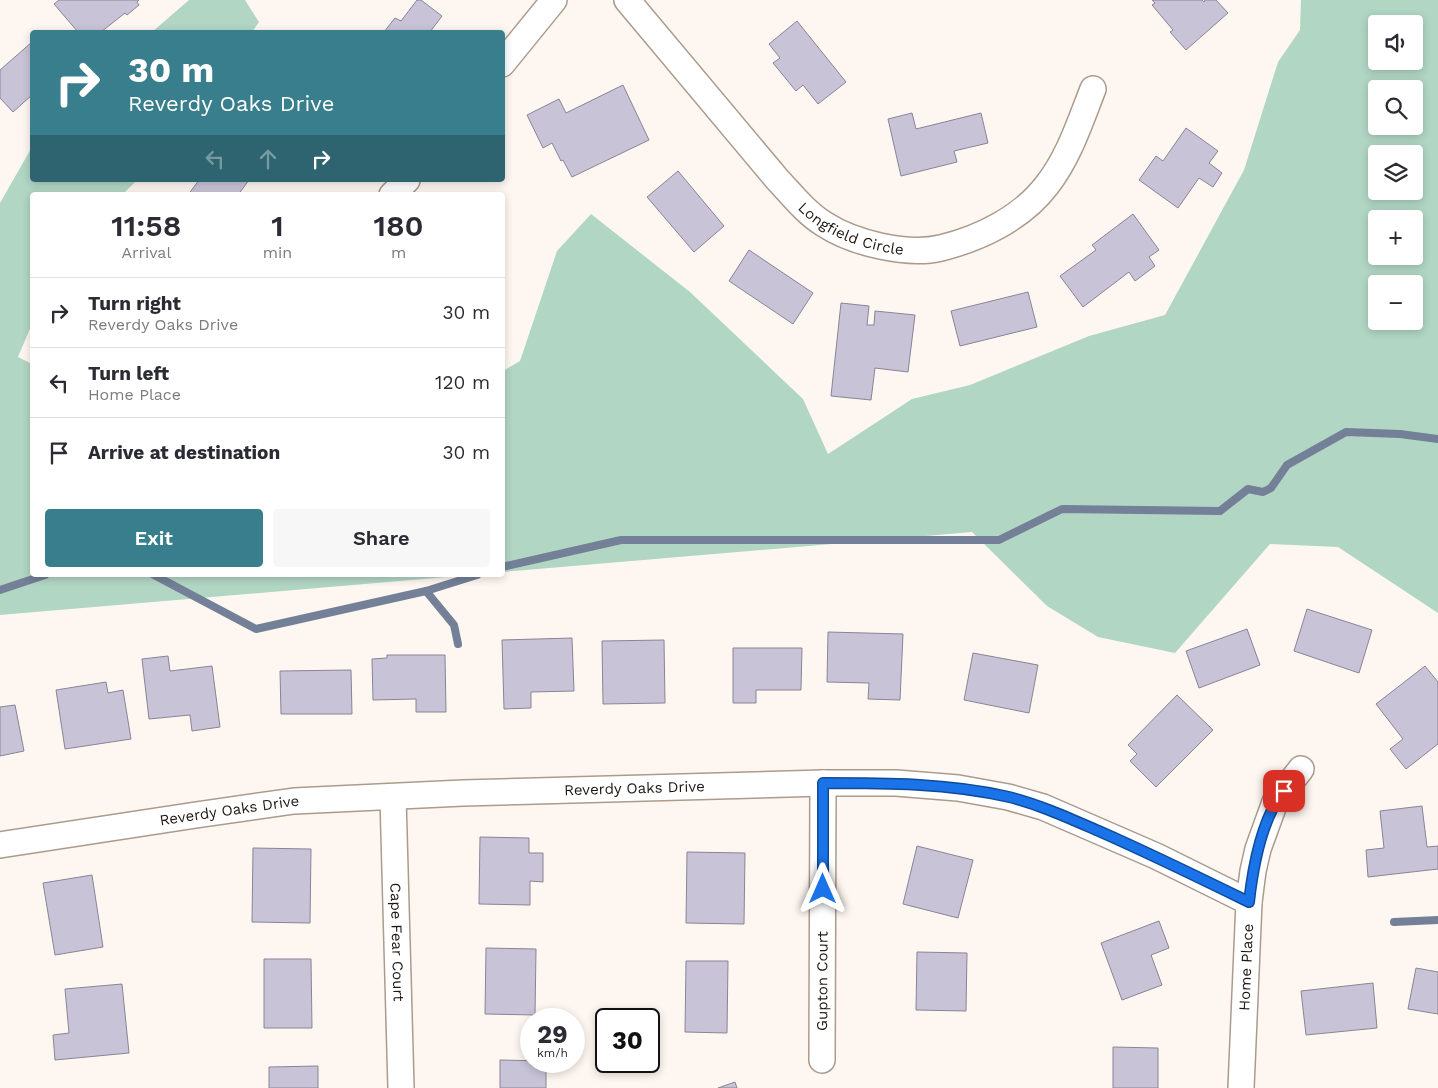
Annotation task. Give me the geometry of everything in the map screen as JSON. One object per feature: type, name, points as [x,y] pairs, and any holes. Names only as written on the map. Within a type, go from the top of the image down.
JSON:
[{"type":"street","points":[[505,60],[554,0]]},
{"type":"street","name":"Longfield Circle","points":[[627,0],[803,207],[823,224],[842,234],[872,244],[914,250],[940,248],[984,234],[1007,222],[1028,206],[1062,164],[1093,89]]},
{"type":"street","points":[[395,192],[405,182]]},
{"type":"street","name":"Home Place","points":[[1241,1088],[1252,871],[1275,802],[1301,769]]},
{"type":"street","name":"Reverdy Oaks Drive","points":[[0,845],[196,814],[294,802],[463,793],[823,783],[896,783],[958,788],[1034,804],[1156,856],[1249,902]]},
{"type":"street","name":"Gupton Court","points":[[822,1060],[823,783]]},
{"type":"street","name":"Cape Fear Court","points":[[393,797],[401,1088]]},
{"type":"green space","points":[[189,0],[245,0],[259,22],[253,30],[154,30]]},
{"type":"green space","points":[[1301,0],[1438,0],[1438,613],[1338,547],[1270,544],[1175,653],[1098,637],[1047,606],[972,532],[505,572],[505,370],[520,361],[557,251],[591,214],[690,292],[803,399],[828,454],[912,399],[970,385],[1089,336],[1165,315],[1244,170],[1278,62],[1300,30]]},
{"type":"green space","points":[[30,150],[30,182],[135,182],[125,192],[30,192],[30,329],[18,357],[30,363],[30,577],[446,577],[0,615],[0,203]]},
{"type":"building","points":[[59,0],[139,0],[137,2],[139,5],[127,15],[125,13],[104,30],[76,30],[54,4]]},
{"type":"building","points":[[417,0],[421,0],[442,16],[432,30],[386,30],[395,18],[401,21]]},
{"type":"building","points":[[1152,0],[1202,0],[1204,2],[1205,0],[1216,0],[1228,13],[1186,50],[1170,32],[1173,30],[1152,5],[1155,3]]},
{"type":"building","points":[[797,21],[846,82],[818,104],[803,85],[796,91],[773,63],[780,58],[769,44]]},
{"type":"building","points":[[30,44],[30,97],[13,112],[0,98],[0,70]]},
{"type":"building","points":[[623,85],[649,140],[572,177],[552,143],[543,148],[527,115],[559,99],[566,113]]},
{"type":"building","points":[[912,113],[916,129],[981,113],[988,143],[954,151],[957,162],[901,176],[888,119]]},
{"type":"building","points":[[1186,128],[1218,151],[1209,163],[1222,173],[1213,187],[1199,178],[1178,208],[1139,180],[1156,156],[1163,161]]},
{"type":"building","points":[[678,171],[724,226],[694,252],[647,197]]},
{"type":"building","points":[[198,182],[248,182],[240,192],[190,192]]},
{"type":"building","points":[[1133,214],[1159,250],[1149,257],[1155,266],[1135,281],[1129,272],[1083,307],[1060,276],[1096,250],[1092,245]]},
{"type":"building","points":[[749,250],[813,293],[793,324],[729,281]]},
{"type":"building","points":[[1028,292],[1037,327],[960,346],[951,311]]},
{"type":"building","points":[[841,303],[869,306],[867,325],[874,325],[875,311],[915,315],[908,372],[875,368],[871,400],[831,396]]},
{"type":"building","points":[[1307,609],[1372,630],[1359,673],[1294,651]]},
{"type":"building","points":[[1247,629],[1260,665],[1199,688],[1186,651]]},
{"type":"building","points":[[828,632],[903,634],[900,700],[868,699],[869,683],[827,682]]},
{"type":"building","points":[[572,638],[574,691],[531,692],[531,708],[504,709],[502,640]]},
{"type":"building","points":[[664,640],[665,703],[603,704],[602,641]]},
{"type":"building","points":[[733,648],[802,648],[801,690],[756,690],[756,703],[733,703]]},
{"type":"building","points":[[973,653],[1038,665],[1029,713],[964,700]]},
{"type":"building","points":[[387,655],[445,655],[446,712],[416,712],[416,699],[373,700],[372,659],[387,658]]},
{"type":"building","points":[[168,656],[170,671],[212,666],[220,727],[192,731],[190,715],[149,719],[142,659]]},
{"type":"building","points":[[1425,666],[1438,682],[1438,744],[1406,769],[1390,749],[1403,739],[1376,704]]},
{"type":"building","points":[[351,670],[352,714],[281,714],[280,671]]},
{"type":"building","points":[[106,682],[108,693],[123,690],[131,739],[65,749],[56,690]]},
{"type":"building","points":[[1177,695],[1213,730],[1156,787],[1130,761],[1137,754],[1128,745]]},
{"type":"building","points":[[15,705],[24,751],[0,756],[0,707]]},
{"type":"building","points":[[1422,806],[1427,847],[1438,846],[1438,869],[1368,877],[1366,850],[1384,848],[1380,811]]},
{"type":"building","points":[[480,837],[529,838],[529,853],[543,853],[543,882],[530,881],[530,905],[479,904]]},
{"type":"building","points":[[917,846],[973,860],[958,918],[903,904]]},
{"type":"building","points":[[253,848],[311,849],[310,923],[252,922]]},
{"type":"building","points":[[687,852],[745,853],[744,924],[686,923]]},
{"type":"building","points":[[92,875],[103,947],[55,955],[43,883]]},
{"type":"building","points":[[1159,921],[1169,948],[1151,955],[1162,985],[1122,1000],[1101,943]]},
{"type":"building","points":[[486,948],[536,949],[535,1008],[520,1008],[520,1015],[485,1014]]},
{"type":"building","points":[[917,952],[967,953],[966,1011],[916,1010]]},
{"type":"building","points":[[264,959],[311,959],[312,1028],[264,1028]]},
{"type":"building","points":[[686,961],[728,961],[727,1033],[685,1032]]},
{"type":"building","points":[[1416,968],[1438,972],[1438,1014],[1408,1009]]},
{"type":"building","points":[[1373,983],[1377,1028],[1306,1035],[1301,991]]},
{"type":"building","points":[[122,984],[129,1053],[55,1060],[53,1035],[69,1033],[65,989]]},
{"type":"building","points":[[1113,1047],[1158,1048],[1158,1088],[1113,1088]]},
{"type":"building","points":[[500,1060],[520,1060],[520,1073],[546,1073],[546,1088],[500,1088]]},
{"type":"building","points":[[318,1066],[318,1088],[269,1088],[269,1067]]},
{"type":"building","points":[[735,1082],[737,1088],[718,1088]]},
{"type":"waterway","points":[[505,566],[621,540],[999,540],[1062,509],[1220,511],[1248,489],[1263,492],[1271,488],[1287,465],[1346,432],[1400,434],[1438,439]]},
{"type":"waterway","points":[[0,590],[39,577]]},
{"type":"waterway","points":[[158,577],[256,629],[426,591],[471,577]]},
{"type":"waterway","points":[[426,591],[454,625],[458,644]]},
{"type":"waterway","points":[[1394,922],[1438,920]]},
{"type":"route","points":[[823,889],[823,783],[926,785],[958,788],[1008,797],[1042,807],[1124,842],[1249,902],[1252,871],[1258,849],[1275,802],[1284,791]]}]
